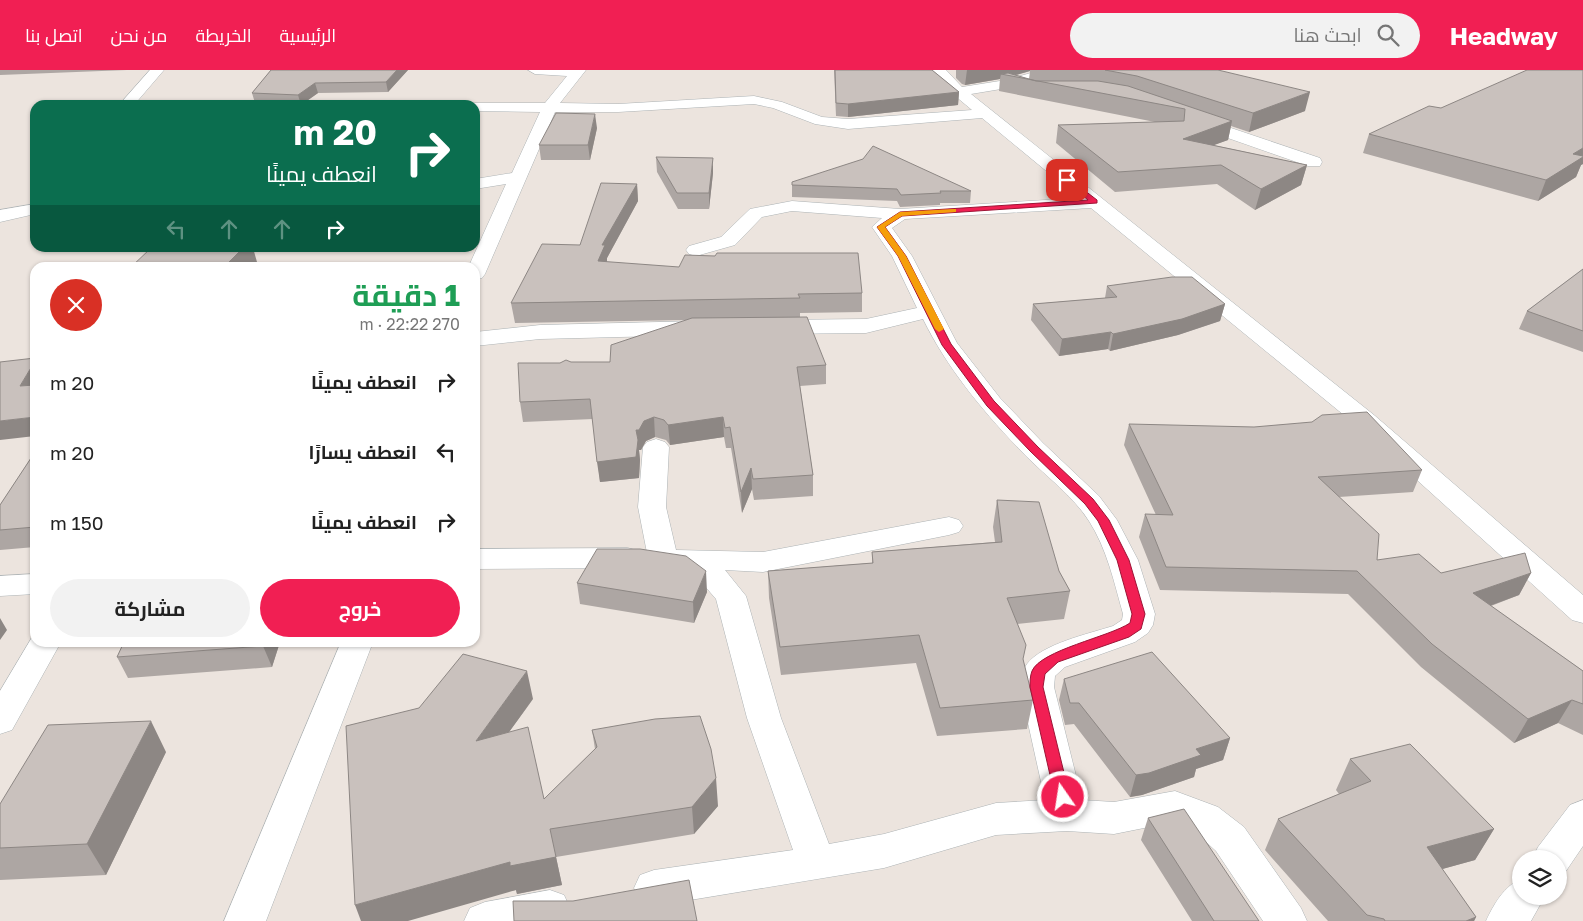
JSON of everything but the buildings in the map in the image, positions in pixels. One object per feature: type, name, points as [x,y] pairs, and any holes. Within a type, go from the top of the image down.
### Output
[{"type":"street","points":[[131,100],[158,70]]},
{"type":"street","points":[[534,70],[578,71]]},
{"type":"street","points":[[938,70],[959,92],[1365,420],[1583,612]]},
{"type":"street","points":[[959,92],[1007,84],[1056,70]]},
{"type":"street","points":[[480,263],[549,108],[578,71]]},
{"type":"street","points":[[750,84],[754,100]]},
{"type":"street","points":[[1007,84],[1034,92]]},
{"type":"street","points":[[1075,92],[1094,92],[1128,98],[1314,162]]},
{"type":"street","points":[[480,107],[682,106],[754,100],[776,105],[820,121],[848,124],[985,113]]},
{"type":"street","points":[[480,183],[518,177]]},
{"type":"street","points":[[696,250],[728,241],[756,213],[792,206],[900,214],[1095,202]]},
{"type":"street","points":[[0,216],[30,210]]},
{"type":"street","points":[[900,214],[880,227],[902,256],[947,345],[991,404],[1089,502],[1103,520],[1123,560],[1139,614],[1137,626],[1124,634],[1053,659],[1039,672],[1036,687],[1067,815]]},
{"type":"street","points":[[749,327],[866,326],[931,311]]},
{"type":"street","points":[[480,339],[540,332],[720,328]]},
{"type":"street","points":[[1336,423],[1365,420]]},
{"type":"street","points":[[656,447],[652,507],[663,558]]},
{"type":"street","points":[[480,559],[663,558],[763,562],[949,526]]},
{"type":"street","points":[[663,558],[688,562],[714,577],[731,596],[764,718],[817,863]]},
{"type":"street","points":[[0,586],[30,584]]},
{"type":"street","points":[[0,721],[42,647]]},
{"type":"street","points":[[245,921],[355,647]]},
{"type":"street","points":[[623,894],[884,851],[996,819],[1067,815],[1114,818],[1175,806],[1205,818],[1230,839],[1286,921]]},
{"type":"street","points":[[1558,850],[1583,816]]},
{"type":"street","points":[[485,921],[583,902]]},
{"type":"street","points":[[1507,921],[1519,905]]},
{"type":"slow traffic","points":[[939,329],[902,256],[880,227],[900,214],[953,211]]},
{"type":"route","points":[[1063,797],[1036,687],[1039,672],[1053,659],[1124,634],[1137,626],[1139,614],[1123,560],[1103,520],[1089,502],[991,404],[947,345],[902,256],[880,227],[900,214],[1095,202],[1067,180]]}]
